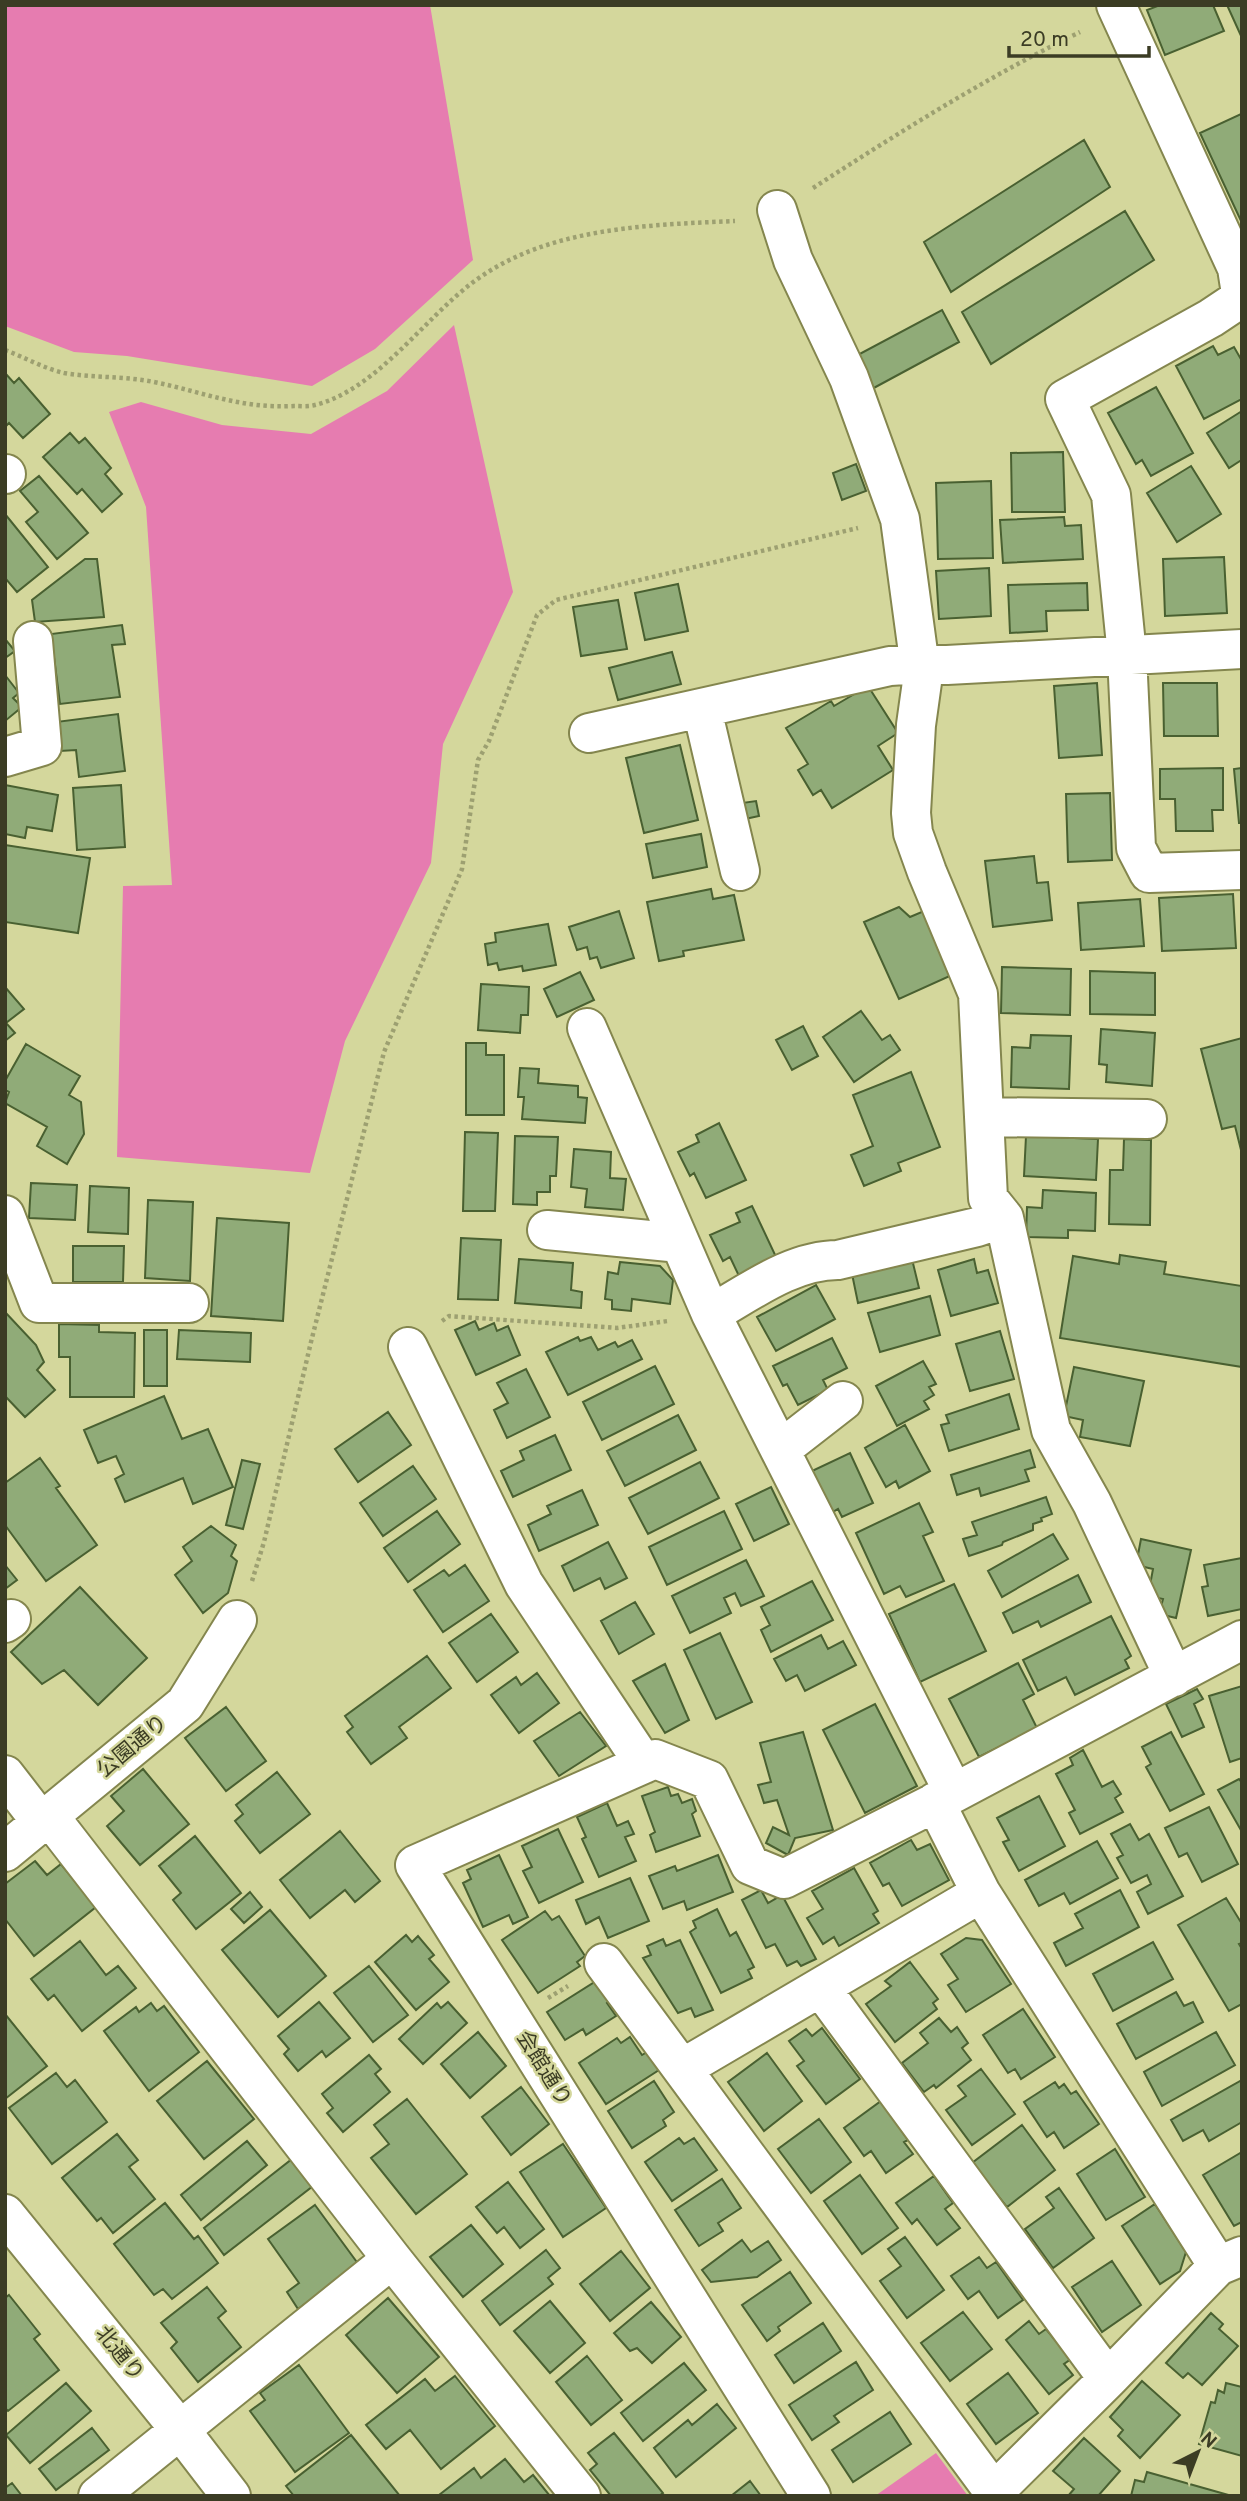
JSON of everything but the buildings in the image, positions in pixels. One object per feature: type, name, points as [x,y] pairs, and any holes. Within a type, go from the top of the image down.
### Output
[{"type":"street","points":[[1118,10],[1240,283],[1211,318],[1065,399],[1111,495],[1127,655],[1136,848],[1149,873],[1242,870]]},
{"type":"street","points":[[777,210],[793,260],[849,378],[900,519],[922,682],[916,725],[911,813],[913,833],[978,994],[988,1198],[1004,1218],[1051,1430],[1092,1503],[1174,1677]]},
{"type":"street","points":[[5,757],[42,746],[33,641]]},
{"type":"street","points":[[589,733],[890,666],[1242,649]]},
{"type":"street","points":[[702,709],[740,871]]},
{"type":"street","points":[[587,1028],[711,1314],[780,1450],[945,1797],[981,1893],[1230,2261],[994,2492],[604,1963]]},
{"type":"street","points":[[986,1117],[1147,1119]]},
{"type":"street","points":[[5,1215],[39,1303],[189,1303]]},
{"type":"street","points":[[711,1314],[793,1268],[821,1259],[838,1259],[977,1227],[1004,1218]]},
{"type":"street","points":[[547,1230],[680,1243]]},
{"type":"street","points":[[408,1347],[524,1584],[649,1762],[709,1780],[750,1865],[783,1879],[1242,1640]]},
{"type":"street","points":[[780,1450],[843,1401]]},
{"type":"street","name":"公園通り","points":[[5,1852],[185,1704],[237,1620]]},
{"type":"street","name":"会館通り","points":[[649,1762],[415,1865],[811,2496]]},
{"type":"street","points":[[5,1776],[46,1820],[581,2496]]},
{"type":"street","points":[[682,2068],[981,1893]]},
{"type":"street","points":[[821,1989],[1108,2379]]},
{"type":"street","name":"北通り","points":[[5,2214],[231,2496]]},
{"type":"street","points":[[98,2496],[392,2259]]},
{"type":"path","points":[[5,350],[61,372],[152,382],[236,403],[281,407],[314,405],[347,391],[393,358],[474,282],[526,251],[642,225],[751,220],[777,210],[942,107],[1031,55],[1118,10]]},
{"type":"path","points":[[237,1620],[264,1542],[384,1052],[462,869],[478,760],[489,741],[537,615],[556,600],[900,519]]},
{"type":"path","points":[[449,1315],[617,1328],[711,1314]]},
{"type":"path","points":[[513,2021],[604,1963]]},
{"type":"shaded area","points":[[5,5],[430,5],[473,260],[375,349],[312,386],[127,356],[74,352],[5,326]]},
{"type":"shaded area","points":[[454,325],[513,592],[443,744],[431,863],[345,1041],[310,1173],[117,1157],[123,886],[172,885],[146,507],[109,412],[141,402],[222,425],[311,434],[387,391]]},
{"type":"shaded area","points":[[936,2453],[968,2496],[875,2496]]}]
